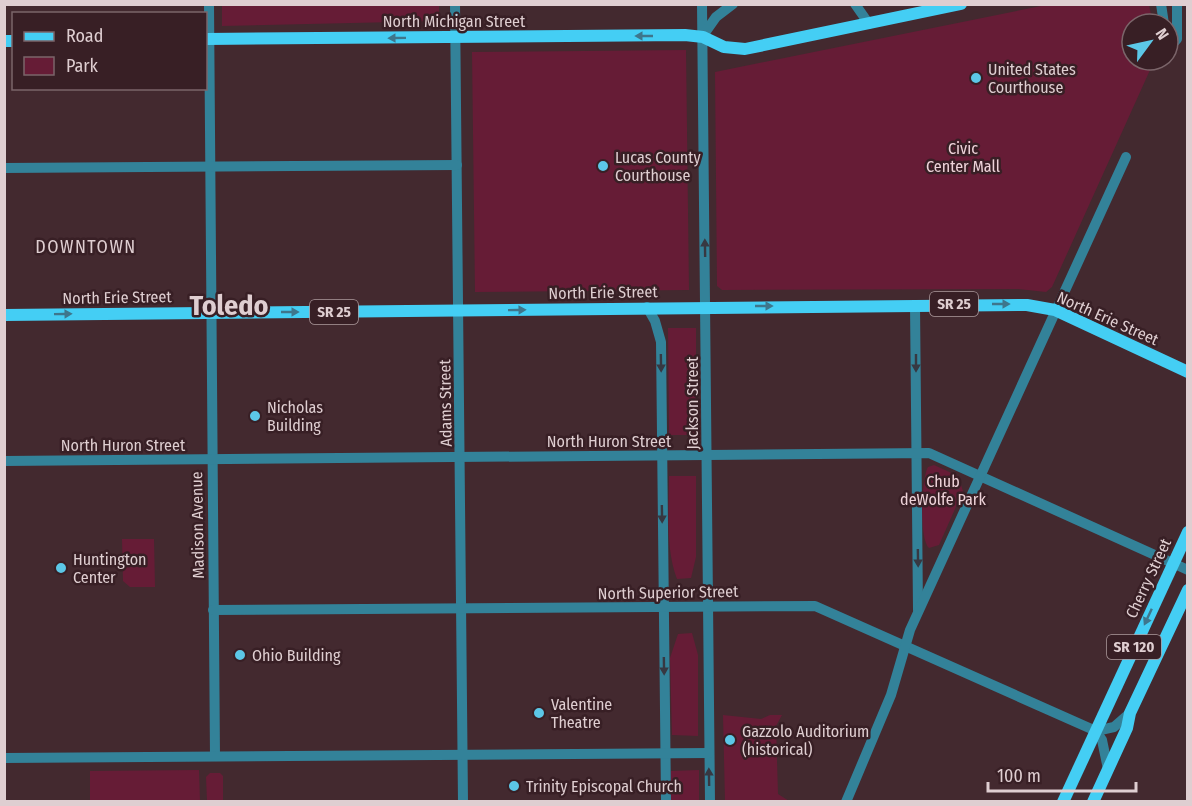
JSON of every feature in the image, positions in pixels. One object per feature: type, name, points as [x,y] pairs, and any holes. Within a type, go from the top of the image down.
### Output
[{"type":"main road","points":[[703,37],[724,47],[745,49],[961,4]]},
{"type":"main road","name":"North Michigan Street","points":[[207,39],[703,37]]},
{"type":"main road","name":"North Erie Street","points":[[4,315],[459,311],[706,306],[1027,305],[1055,310],[1188,372]]},
{"type":"main road","name":"Cherry Street","points":[[1064,801],[1188,532]]},
{"type":"main road","name":"SR 120","points":[[1093,801],[1130,713],[1188,590]]},
{"type":"main road","points":[[1054,801],[1074,776]]},
{"type":"street","name":"Madison Avenue","points":[[208,4],[215,756]]},
{"type":"street","name":"Adams Street","points":[[455,4],[463,801]]},
{"type":"street","name":"Jackson Street","points":[[702,4],[710,801]]},
{"type":"street","points":[[703,37],[709,24],[733,4]]},
{"type":"street","points":[[855,4],[869,24]]},
{"type":"street","points":[[846,801],[891,695],[905,644],[918,613],[1126,157]]},
{"type":"street","points":[[4,168],[457,165]]},
{"type":"street","points":[[915,305],[918,613]]},
{"type":"street","name":"Jackson Street","points":[[647,308],[655,321],[661,342],[666,801]]},
{"type":"street","name":"North Huron Street","points":[[4,461],[707,456],[916,452],[934,454],[1188,570]]},
{"type":"street","name":"North Superior Street","points":[[213,610],[815,606],[905,644],[1095,731]]},
{"type":"street","points":[[1108,769],[1102,740],[1095,731],[1114,727],[1130,713]]},
{"type":"street","points":[[4,758],[709,753]]},
{"type":"green space","name":"Civic Center Mall","points":[[1051,4],[1149,5],[1150,12],[1120,12],[1120,72],[1149,72],[1052,287],[1046,292],[1018,289],[722,290],[717,286],[715,72]]},
{"type":"green space","points":[[222,5],[439,5],[439,21],[222,26]]},
{"type":"green space","points":[[686,50],[689,290],[475,292],[472,52]]},
{"type":"green space","points":[[668,328],[696,328],[696,435],[669,435]]},
{"type":"green space","name":"Chub deWolfe Park","points":[[934,465],[958,476],[963,491],[939,545],[929,548],[922,522],[923,496],[928,467]]},
{"type":"green space","points":[[669,476],[696,476],[696,557],[691,578],[677,579],[673,567],[668,528]]},
{"type":"green space","points":[[122,539],[154,539],[155,587],[130,587],[123,581]]},
{"type":"green space","points":[[692,633],[698,655],[698,736],[672,735],[670,658],[678,634]]},
{"type":"green space","points":[[723,715],[761,719],[770,715],[782,715],[776,726],[778,794],[789,801],[725,801]]},
{"type":"green space","points":[[199,770],[200,801],[90,801],[90,771]]},
{"type":"green space","points":[[699,770],[699,801],[671,801],[671,771]]},
{"type":"green space","points":[[210,773],[220,773],[223,776],[223,801],[207,801],[206,777]]},
{"type":"place","name":"United States Courthouse","points":[[976,78]]},
{"type":"place","name":"Lucas County Courthouse","points":[[603,166]]},
{"type":"place","name":"Nicholas Building","points":[[255,416]]},
{"type":"place","name":"Huntington Center","points":[[61,568]]},
{"type":"place","name":"Ohio Building","points":[[240,655]]},
{"type":"place","name":"Valentine Theatre","points":[[539,713]]},
{"type":"place","name":"Gazzolo Auditorium (historical)","points":[[730,740]]},
{"type":"place","name":"Trinity Episcopal Church","points":[[514,786]]},
{"type":"district","name":"DOWNTOWN","points":[[86,247]]},
{"type":"district","name":"Toledo","points":[[229,305]]}]
